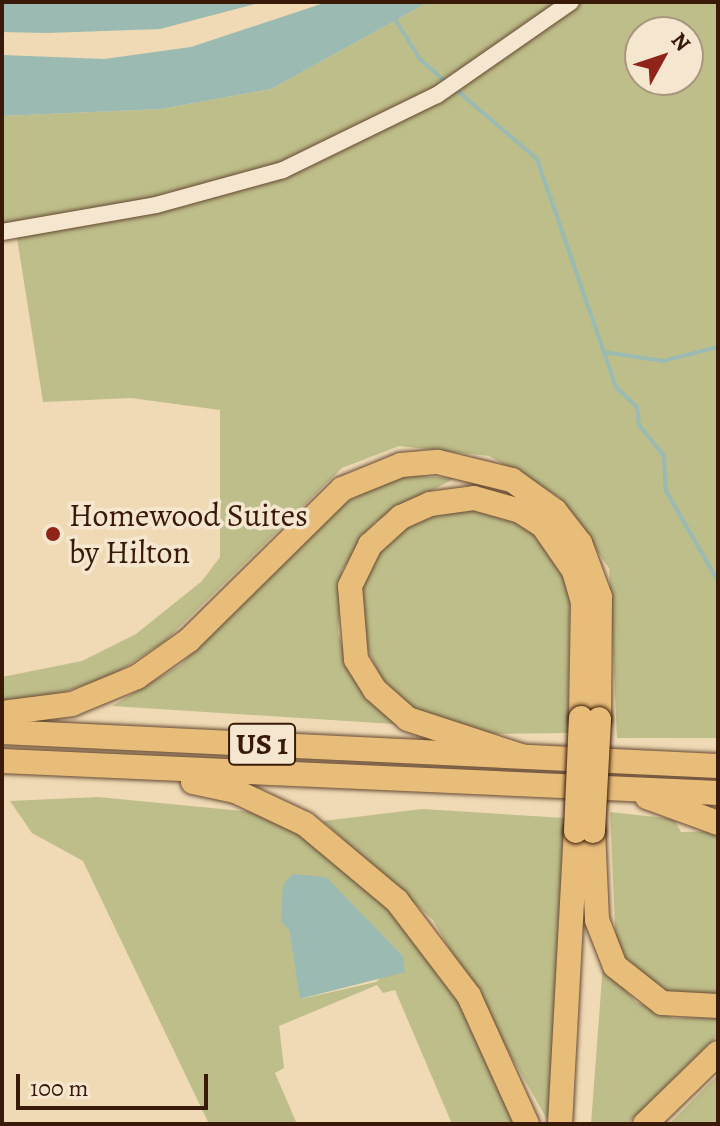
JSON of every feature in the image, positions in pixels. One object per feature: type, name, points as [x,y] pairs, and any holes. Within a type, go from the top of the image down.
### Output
[{"type":"highway","points":[[2,713],[72,704],[137,677],[189,640],[342,489],[401,465],[438,462],[512,480],[555,511],[580,543],[600,597],[560,1124]]},
{"type":"highway","points":[[521,756],[408,719],[375,690],[356,659],[350,586],[370,545],[401,517],[474,498],[520,511],[560,546],[583,603],[590,719]]},
{"type":"highway","name":"US 1","points":[[2,732],[718,766]]},
{"type":"highway","name":"US 1","points":[[2,761],[718,793]]},
{"type":"highway","points":[[141,768],[267,805],[366,871],[469,996],[527,1124]]},
{"type":"highway","points":[[626,789],[718,823]]},
{"type":"highway","points":[[584,831],[591,859],[600,935],[625,978],[662,1003],[718,1006]]},
{"type":"highway","points":[[575,1124],[591,859]]},
{"type":"highway","points":[[645,1124],[718,1053]]},
{"type":"street","points":[[2,232],[243,183],[437,95],[571,2]]},
{"type":"green space","points":[[429,2],[718,2],[718,738],[617,738],[609,568],[559,497],[489,456],[399,446],[342,468],[165,641],[110,677],[51,696],[2,702],[2,677],[82,661],[136,634],[202,581],[220,557],[220,410],[131,398],[43,402],[17,238],[2,230],[2,116],[161,109],[271,89]]},
{"type":"green space","points":[[396,475],[455,478],[375,522],[342,570],[338,633],[355,681],[409,725],[112,706],[180,665],[343,504]]},
{"type":"green space","points":[[483,508],[532,530],[570,582],[568,733],[487,734],[421,715],[381,678],[351,613],[382,544],[424,513]]},
{"type":"green space","points":[[98,797],[253,812],[293,827],[392,911],[433,960],[482,1038],[518,1124],[452,1124],[395,990],[383,993],[377,985],[279,1026],[284,1068],[275,1073],[297,1124],[209,1124],[83,861],[32,833],[10,801]],"holes":[[[325,877],[403,956],[376,982],[301,999],[289,930]]]},
{"type":"green space","points":[[422,809],[565,818],[559,1069],[547,1119],[433,920],[323,821]]},
{"type":"green space","points":[[610,812],[674,819],[681,832],[718,831],[718,994],[669,996],[637,977],[616,947]]},
{"type":"green space","points":[[603,964],[636,1002],[673,1018],[718,1017],[718,1035],[627,1124],[591,1124]]},
{"type":"green space","points":[[718,1075],[718,1124],[669,1124]]},
{"type":"water","points":[[2,2],[263,2],[160,29],[47,33],[2,32]]},
{"type":"water","points":[[327,2],[429,2],[271,89],[161,109],[2,116],[2,55],[104,59],[191,47]]},
{"type":"water","points":[[293,874],[326,877],[403,956],[405,972],[300,999],[289,930],[281,921],[283,884]]},
{"type":"waterway","points":[[393,16],[420,59],[447,83]]},
{"type":"waterway","points":[[454,88],[537,159],[616,387],[637,407],[639,425],[664,456],[666,491],[718,581]]},
{"type":"waterway","points":[[604,352],[663,361],[718,347]]},
{"type":"place","name":"Homewood Suites by Hilton","points":[[53,534]]}]
